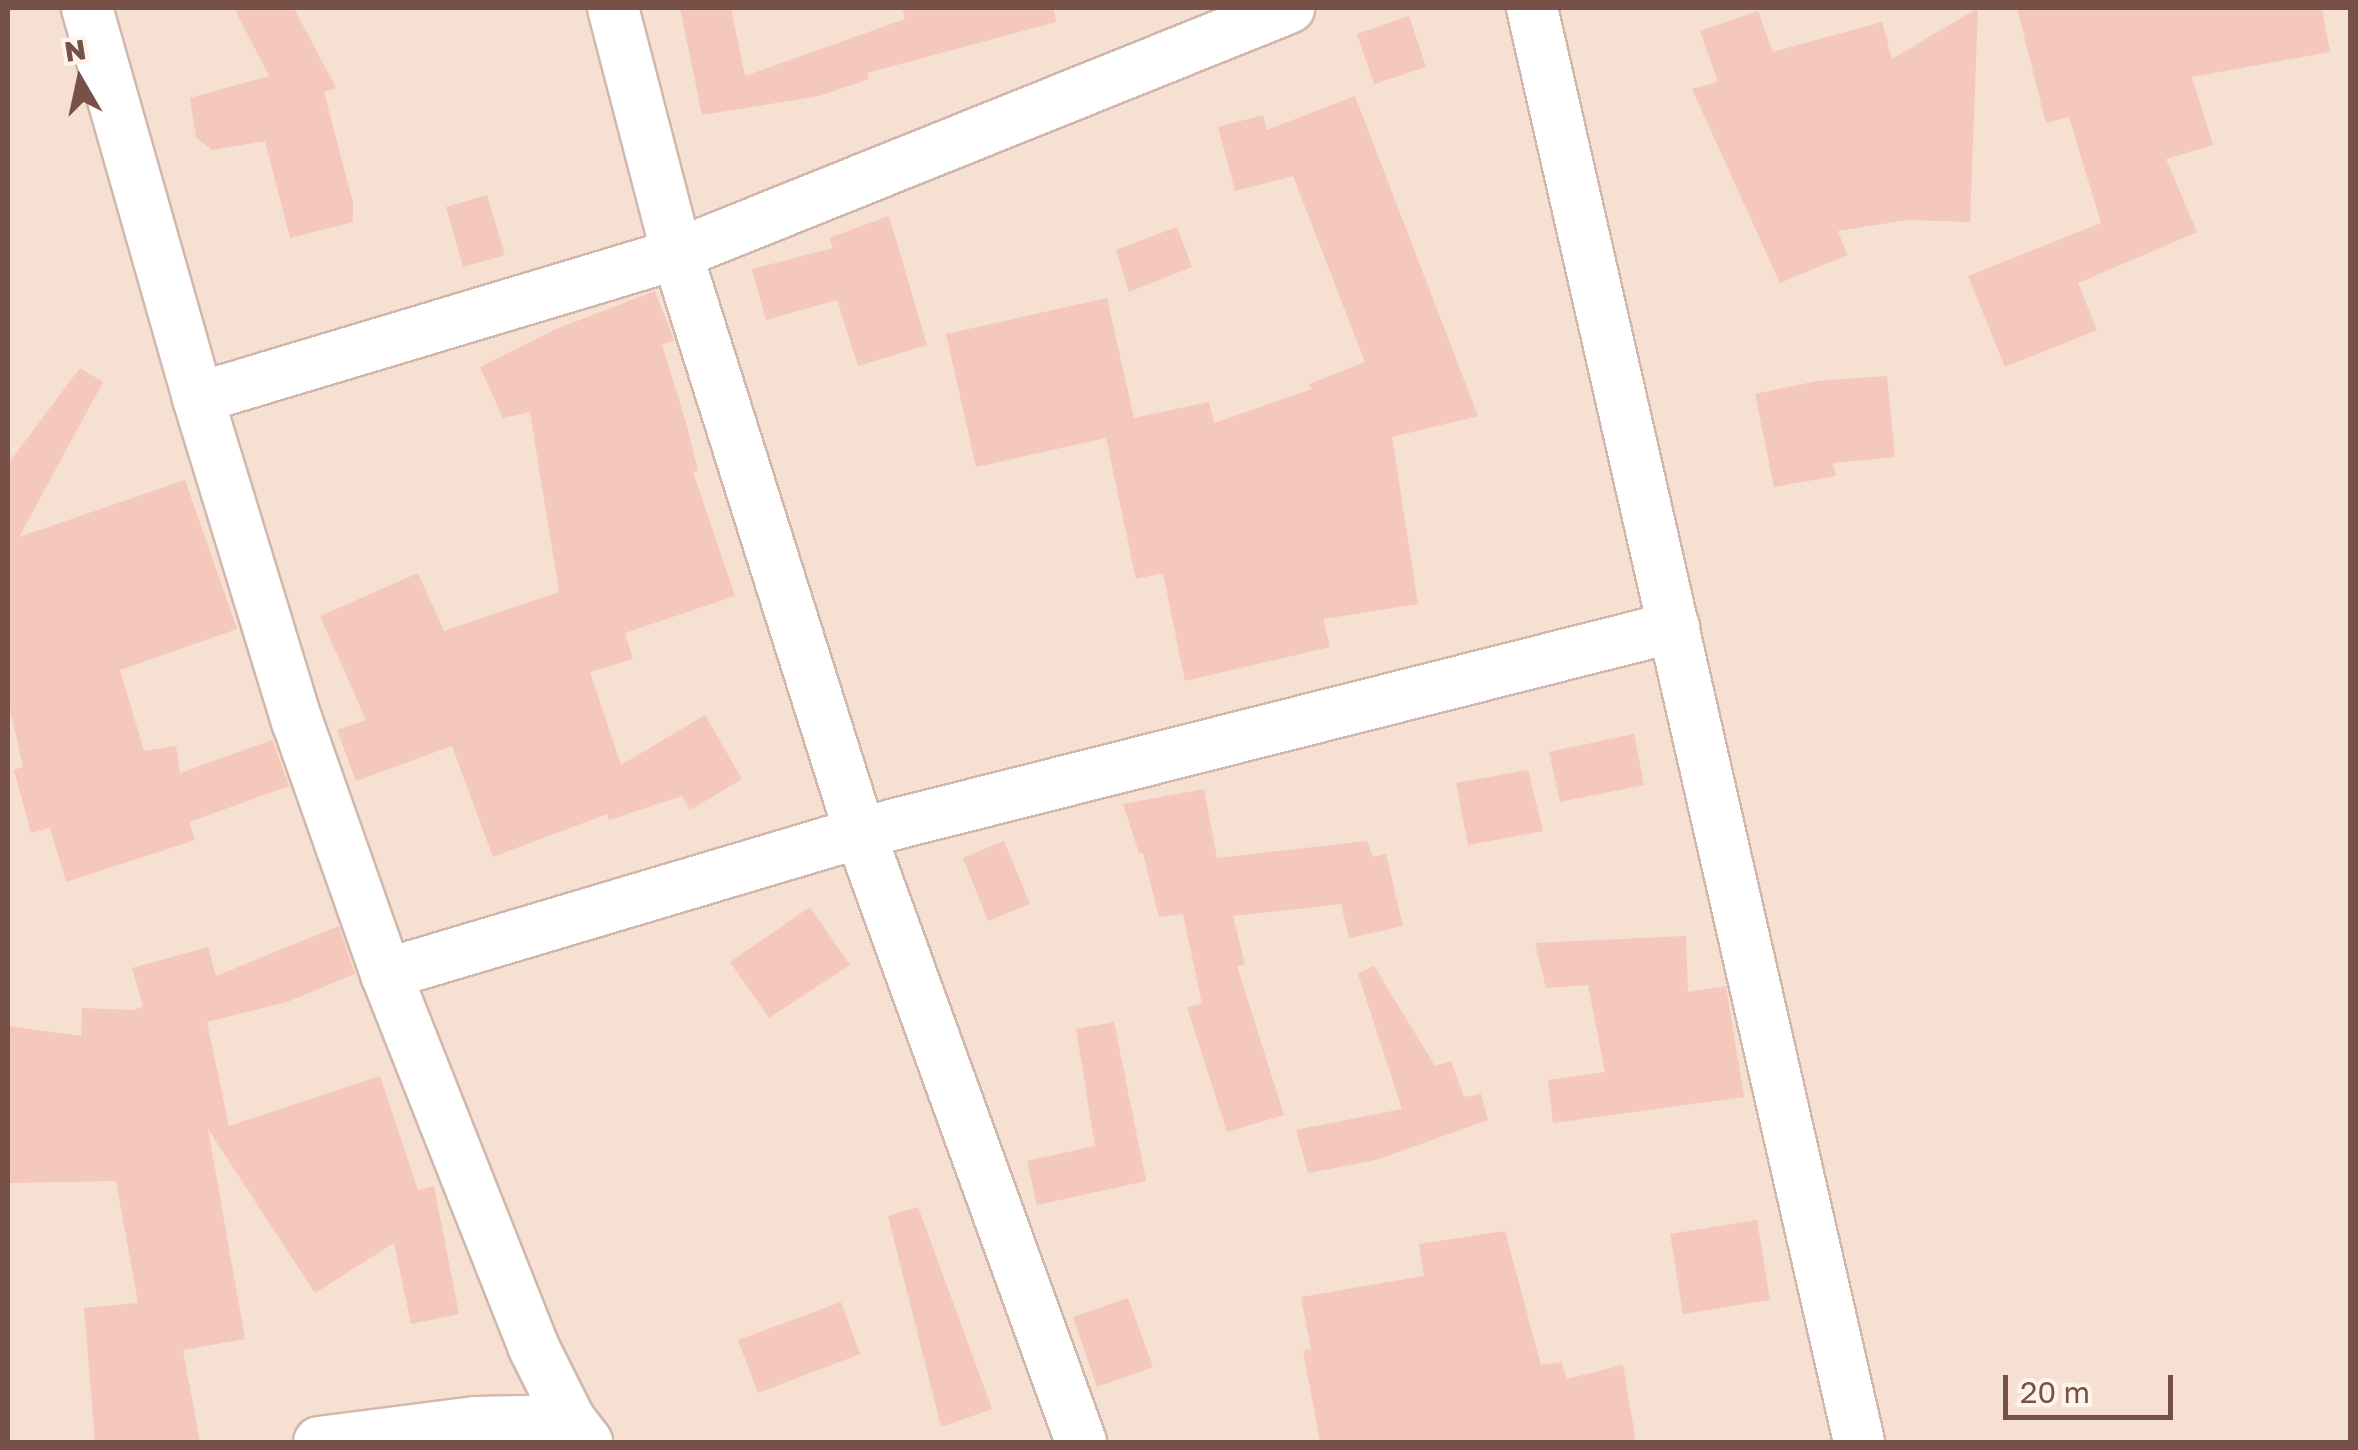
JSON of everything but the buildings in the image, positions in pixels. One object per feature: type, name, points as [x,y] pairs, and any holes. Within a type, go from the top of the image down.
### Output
[{"type":"street","points":[[87,8],[198,398],[297,721],[386,974],[533,1346],[579,1431]]},
{"type":"street","points":[[613,8],[677,254],[860,833],[1081,1442]]},
{"type":"street","points":[[198,398],[677,254],[1289,8]]},
{"type":"street","points":[[1532,8],[1859,1442]]},
{"type":"street","points":[[386,974],[860,833],[1674,628]]},
{"type":"street","points":[[319,1442],[475,1422],[579,1431]]},
{"type":"shaded area","points":[[8,8],[2350,8],[2350,1442],[8,1442]]}]
